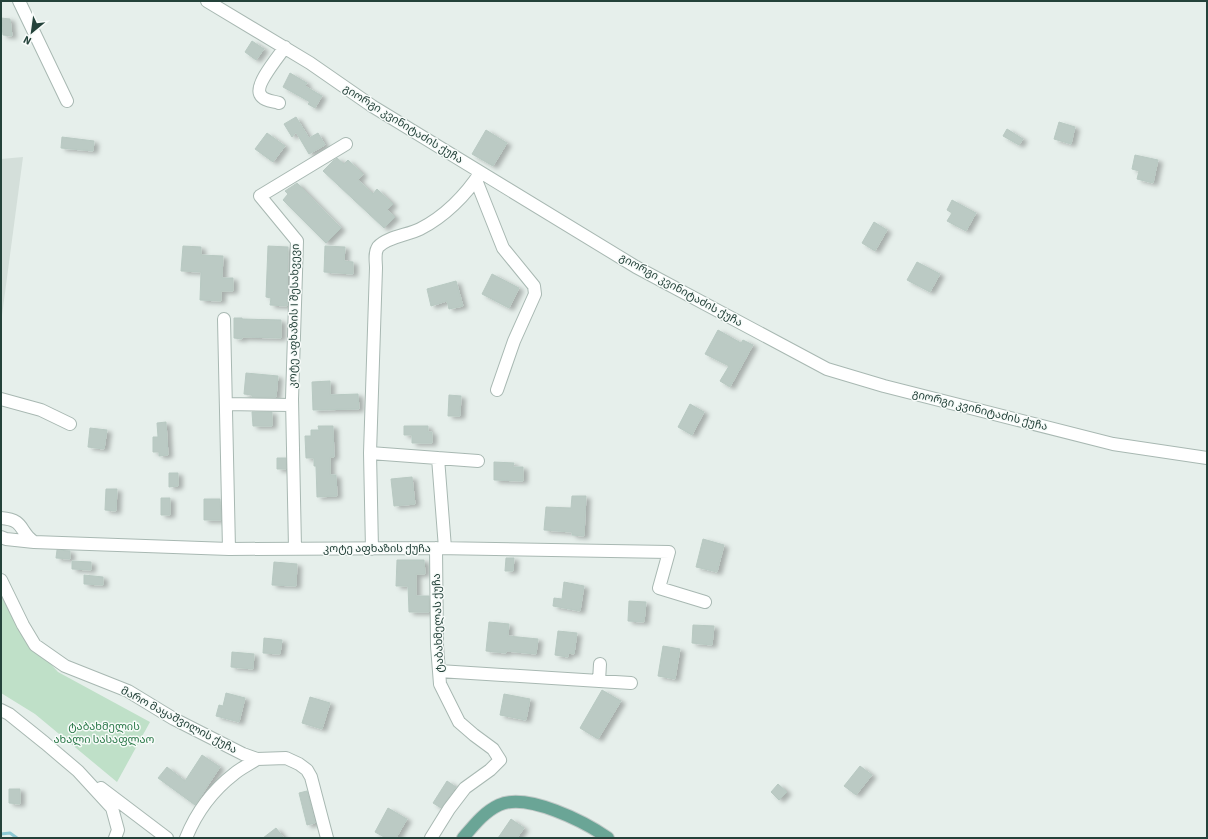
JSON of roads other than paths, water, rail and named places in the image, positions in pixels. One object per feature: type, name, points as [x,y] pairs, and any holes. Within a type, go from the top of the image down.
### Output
[{"type":"main road","points":[[463,838],[475,823],[486,813],[501,804],[516,802],[535,804],[566,815],[598,831],[608,838]]},
{"type":"street","points":[[19,1],[66,101]]},
{"type":"street","name":"გიორგი კვინიტაძის ქუჩა","points":[[207,1],[310,63],[478,177],[636,267],[827,368],[884,386],[1113,444],[1207,458]]},
{"type":"street","points":[[279,103],[266,99],[260,93],[259,88],[262,81],[285,47]]},
{"type":"street","name":"კოტე აფხაზის I შესახვევი","points":[[295,548],[292,405],[297,241],[260,196],[346,144]]},
{"type":"street","points":[[372,549],[370,453],[376,268],[375,254],[384,242],[420,229],[433,221],[452,206],[478,177],[503,248],[534,286],[535,294],[514,341],[497,390]]},
{"type":"street","points":[[224,319],[229,549]]},
{"type":"street","points":[[1,399],[41,410],[70,424]]},
{"type":"street","points":[[226,404],[292,405]]},
{"type":"street","points":[[370,453],[478,461]]},
{"type":"street","name":"ტაბახმელას ქუჩა","points":[[431,838],[448,809],[465,788],[490,770],[500,760],[493,748],[474,735],[459,722],[440,684],[437,646],[440,548],[438,458]]},
{"type":"street","points":[[1,518],[16,521],[34,542]]},
{"type":"street","name":"კოტე აფხაზის ქუჩა","points":[[1,537],[6,539],[34,542],[229,549],[440,548],[669,552],[660,588],[705,602]]},
{"type":"street","name":"მარო მაყაშვილის ქუჩა","points":[[1,580],[23,625],[35,645],[65,666],[128,691],[181,723],[243,754],[257,759],[286,758],[300,764],[307,770],[311,777],[327,838]]},
{"type":"street","points":[[599,681],[600,664]]},
{"type":"street","points":[[439,671],[631,683]]},
{"type":"street","points":[[1,710],[9,714],[78,771],[167,838]]},
{"type":"street","points":[[186,838],[192,824],[213,793],[234,774],[257,759]]},
{"type":"street","points":[[78,771],[112,808],[118,830],[115,838]]},
{"type":"waterway","points":[[1,834],[10,833],[17,838]]},
{"type":"park label","name":"ტაბახმელის ახალი სასაფლაო","points":[[104,732]]}]
